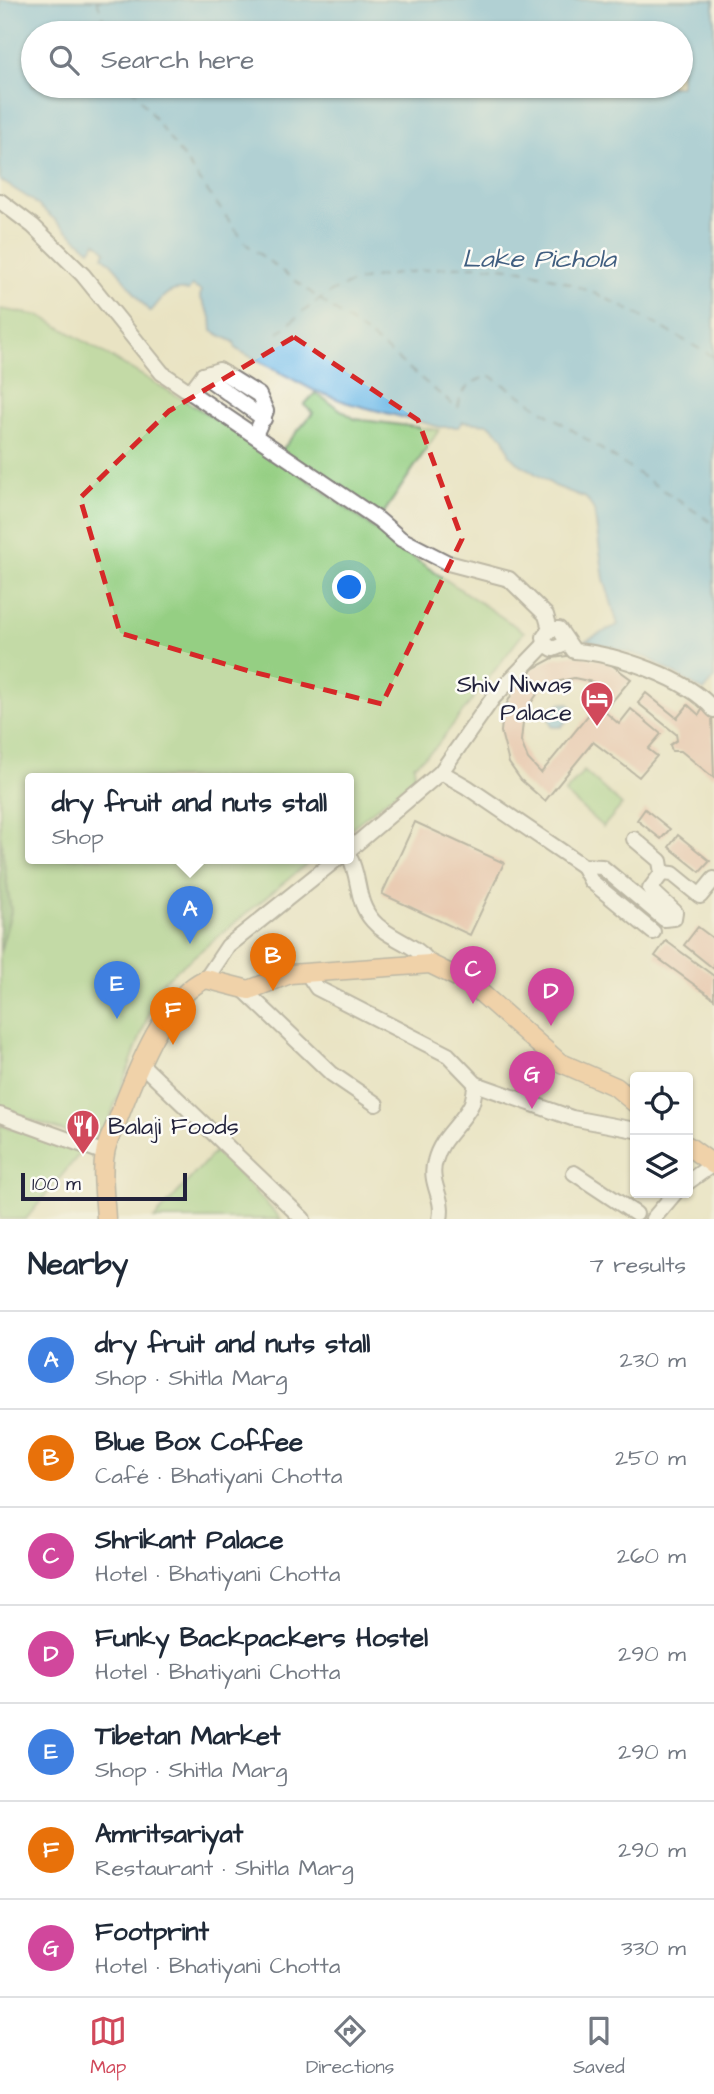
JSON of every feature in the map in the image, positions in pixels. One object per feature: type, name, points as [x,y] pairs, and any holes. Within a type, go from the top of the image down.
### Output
[{"type":"main road","points":[[106,1219],[104,1153],[141,1064],[177,1003],[206,979],[244,990],[261,987],[282,976],[430,964],[471,984],[559,1062],[616,1087],[630,1099]]},
{"type":"main road","points":[[693,1151],[713,1164]]},
{"type":"street","points":[[0,201],[33,226],[83,275],[157,368],[420,550],[448,563],[509,579],[546,615],[551,629]]},
{"type":"street","points":[[191,391],[203,375],[219,370],[259,395],[266,404],[264,419],[255,435]]},
{"type":"street","points":[[354,846],[441,772],[493,698],[545,643],[545,633],[551,629],[561,630],[574,651]]},
{"type":"street","points":[[545,643],[557,649],[565,639]]},
{"type":"street","points":[[526,662],[549,654],[595,652],[709,695],[714,709]]},
{"type":"street","points":[[441,772],[583,866],[591,881],[653,932]]},
{"type":"street","points":[[583,866],[602,867],[660,916],[674,918],[674,908],[650,889],[662,873],[660,861],[634,839]]},
{"type":"street","points":[[206,979],[228,946],[330,864]]},
{"type":"street","points":[[353,864],[358,873],[359,901],[374,923],[430,964]]},
{"type":"street","points":[[662,873],[673,874],[700,896],[714,879]]},
{"type":"street","points":[[307,973],[317,988],[448,1055],[476,1084],[572,1118],[630,1129]]},
{"type":"street","points":[[244,990],[332,1074],[376,1104]]},
{"type":"street","points":[[141,1064],[303,1219]]},
{"type":"street","points":[[440,1219],[442,1201],[431,1178],[435,1161],[443,1138],[471,1105],[476,1084]]},
{"type":"street","points":[[0,1115],[104,1153]]},
{"type":"street","points":[[693,1178],[713,1164]]},
{"type":"street","points":[[574,1173],[636,1217]]},
{"type":"street","points":[[653,1219],[671,1198]]},
{"type":"highlighted area","points":[[294,337],[418,420],[462,539],[382,704],[249,671],[120,633],[80,498],[169,411]]},
{"type":"green space","points":[[0,309],[41,316],[211,416],[307,479],[421,563],[524,632],[435,748],[414,765],[415,777],[354,826],[354,773],[25,773],[25,864],[307,864],[160,984],[100,1144],[0,1109],[0,952],[11,912],[0,834]]},
{"type":"green space","points":[[315,393],[355,419],[439,430],[379,520],[280,452],[313,413],[304,405]]},
{"type":"green space","points":[[584,771],[622,805],[603,827],[565,793]]},
{"type":"green space","points":[[0,834],[11,912],[0,952]]},
{"type":"green space","points":[[0,1125],[82,1151],[26,1219],[0,1219]]},
{"type":"green space","points":[[216,1150],[281,1219],[154,1219]]},
{"type":"water","name":"Lake Pichola","points":[[0,0],[714,0],[714,679],[704,691],[648,658],[586,640],[618,625],[604,579],[594,510],[586,498],[555,486],[517,462],[510,455],[504,438],[489,424],[463,422],[458,427],[440,427],[348,403],[313,390],[236,349],[234,342],[212,331],[211,317],[200,297],[201,291],[192,286],[188,291],[174,290],[169,293],[150,312],[103,256],[106,251],[96,242],[90,250],[32,200],[0,180]]},
{"type":"water","points":[[568,703],[572,708],[572,715],[561,727],[552,727],[548,716],[559,704]]},
{"type":"building","name":"Shiv Niwas Palace","points":[[574,655],[606,661],[631,679],[604,711],[619,724],[631,709],[661,734],[648,749],[657,756],[639,777],[593,742],[545,801],[521,780],[509,763],[501,732],[503,711],[518,682],[534,668],[553,658]],"holes":[[[574,678],[593,682],[608,691],[541,773],[528,759],[521,741],[524,713],[540,690],[556,682]]]},
{"type":"building","points":[[646,693],[677,718],[688,705],[699,715],[703,708],[712,715],[714,778],[681,751],[672,751],[670,745],[677,740],[676,734],[638,703]]},
{"type":"building","points":[[645,809],[670,829],[661,839],[637,820]]},
{"type":"building","points":[[415,822],[504,863],[470,935],[382,894]]},
{"type":"building","points":[[678,835],[710,861],[700,872],[669,847]]},
{"type":"building","points":[[698,927],[714,939],[714,969],[684,945]]},
{"type":"building","points":[[666,941],[714,976],[714,999],[655,956]]},
{"type":"ferry route","points":[[97,0],[104,21]]},
{"type":"ferry route","points":[[140,98],[246,244],[377,342],[458,409]]},
{"type":"ferry route","points":[[278,333],[321,298],[355,282],[431,269],[488,266],[542,275],[593,293],[643,317],[714,357]]},
{"type":"ferry route","points":[[458,408],[468,386],[491,376],[714,524]]},
{"type":"place","name":"Shiv Niwas Palace","points":[[597,728]]},
{"type":"place","name":"dry fruit and nuts stall","points":[[190,944]]},
{"type":"place","name":"Blue Box Coffee","points":[[273,991]]},
{"type":"place","name":"Shrikant Palace","points":[[473,1004]]},
{"type":"place","name":"Tibetan Market","points":[[117,1019]]},
{"type":"place","name":"Funky Backpackers Hostel","points":[[551,1026]]},
{"type":"place","name":"Amritsariyat","points":[[173,1045]]},
{"type":"place","name":"Footprint","points":[[532,1109]]},
{"type":"place","name":"Balaji Foods","points":[[83,1156]]}]
